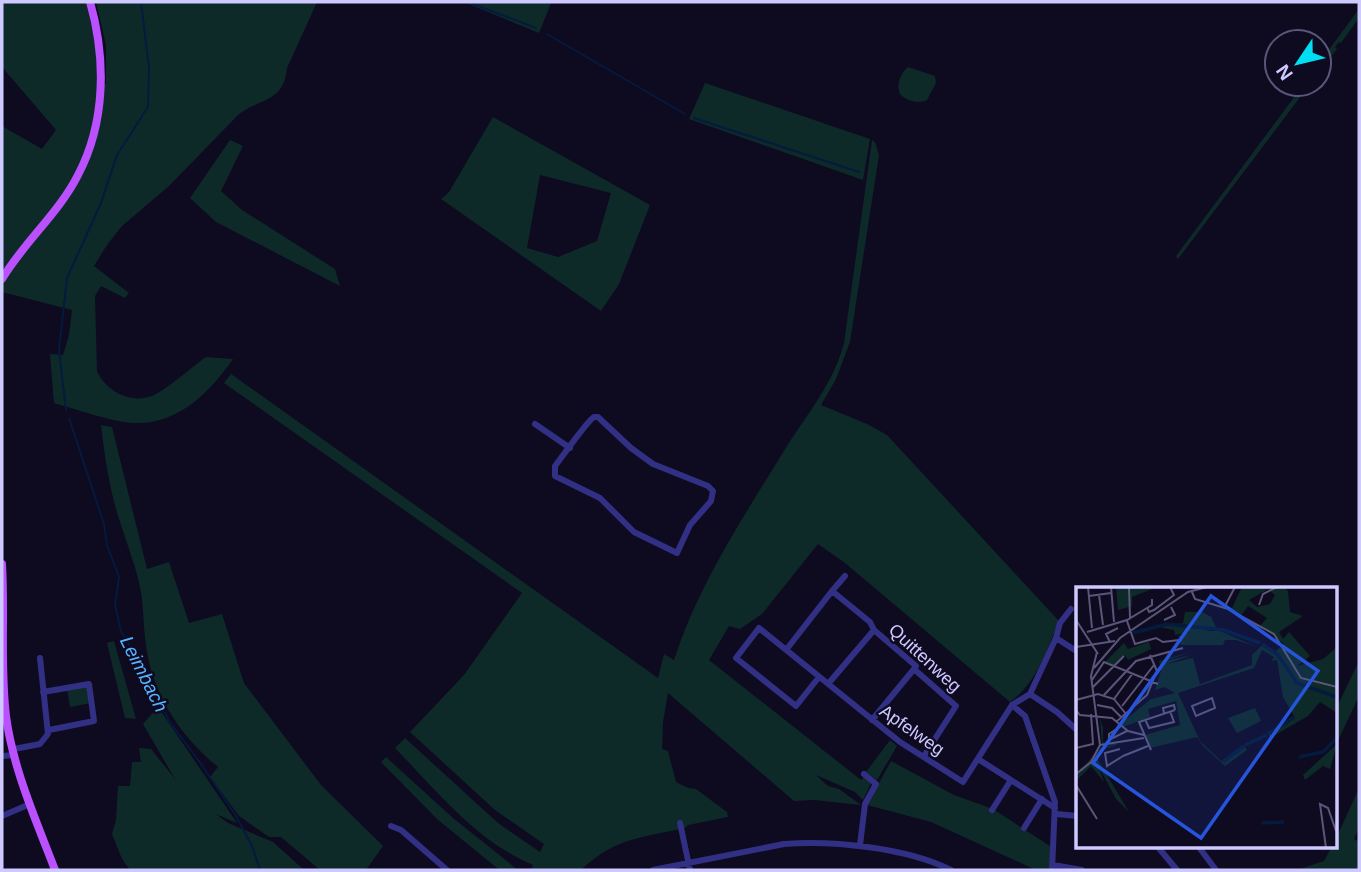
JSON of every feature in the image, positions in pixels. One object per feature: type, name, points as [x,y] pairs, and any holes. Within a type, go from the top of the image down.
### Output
[{"type":"main road","points":[[2,279],[78,175],[90,146],[99,114],[102,64],[97,27],[90,2]]},
{"type":"main road","points":[[2,564],[4,694],[14,752],[55,870]]},
{"type":"street","points":[[598,417],[631,448],[653,464],[708,486],[713,495],[690,525],[677,553],[634,532],[600,498],[555,476],[555,466],[570,448],[589,419],[598,417]]},
{"type":"street","points":[[535,424],[570,448]]},
{"type":"street","points":[[786,650],[845,576]]},
{"type":"street","name":"Quittenweg","points":[[832,591],[870,622],[874,629],[916,666],[914,669],[956,706],[925,756]]},
{"type":"street","points":[[1071,609],[1060,623],[1056,638],[1030,694],[1057,712],[1076,730]]},
{"type":"street","name":"Apfelweg","points":[[819,677],[796,706],[736,658],[759,628],[900,742],[963,782],[1012,705],[1030,694]]},
{"type":"street","points":[[828,684],[874,629]]},
{"type":"street","points":[[1056,638],[1076,651]]},
{"type":"street","points":[[2,756],[40,744],[47,738],[40,658]]},
{"type":"street","points":[[872,720],[914,669]]},
{"type":"street","points":[[43,692],[89,684],[94,721],[48,730]]},
{"type":"street","points":[[1012,705],[1024,716],[1055,811],[1053,867],[1082,870]]},
{"type":"street","points":[[978,759],[1042,799],[1055,811],[1076,816]]},
{"type":"street","points":[[860,845],[865,804],[876,783],[864,774]]},
{"type":"street","points":[[992,810],[1012,780]]},
{"type":"street","points":[[1024,828],[1042,799]]},
{"type":"street","points":[[2,816],[30,804]]},
{"type":"street","points":[[680,823],[690,866]]},
{"type":"street","points":[[391,826],[401,830],[447,870]]},
{"type":"street","points":[[653,870],[690,866],[802,842],[860,845],[937,863],[951,870]]},
{"type":"street","points":[[1159,848],[1177,870]]},
{"type":"street","points":[[1200,848],[1216,870]]},
{"type":"green space","points":[[2,2],[86,2],[96,45],[97,82],[106,84],[106,45],[96,2],[317,2],[287,68],[281,88],[276,94],[238,115],[169,186],[122,226],[94,266],[129,293],[125,298],[101,286],[95,296],[97,371],[113,390],[127,397],[152,396],[206,357],[233,359],[203,395],[178,413],[164,419],[125,422],[54,403],[50,354],[63,355],[72,310],[2,292],[2,126],[42,149],[56,130],[2,67]]},
{"type":"green space","points":[[464,2],[549,2],[551,3],[539,33]]},
{"type":"green space","points":[[1359,9],[1359,18],[1335,47],[1337,49],[1333,54],[1333,44]]},
{"type":"green space","points":[[908,67],[935,76],[936,83],[927,100],[913,101],[900,94],[900,79]]},
{"type":"green space","points":[[705,83],[870,139],[863,180],[689,119]]},
{"type":"green space","points":[[1294,98],[1299,98],[1178,259],[1176,256]]},
{"type":"green space","points":[[493,117],[650,205],[619,284],[601,311],[441,199],[449,192]],"holes":[[[540,175],[611,193],[597,241],[558,257],[527,248]]]},
{"type":"green space","points":[[230,140],[243,146],[221,191],[242,210],[335,269],[340,286],[216,222],[190,198]]},
{"type":"green space","points":[[872,140],[879,155],[850,342],[836,379],[821,405],[887,435],[1059,621],[1045,655],[1027,686],[1010,702],[845,563],[818,544],[762,614],[740,629],[729,626],[709,660],[861,780],[864,777],[871,783],[863,800],[855,792],[816,775],[828,786],[839,789],[861,805],[814,800],[794,801],[668,693],[662,749],[668,751],[676,782],[696,789],[727,812],[728,817],[617,845],[593,859],[581,870],[531,870],[533,865],[494,843],[458,814],[395,748],[405,738],[498,823],[540,852],[544,844],[495,810],[410,732],[464,675],[522,593],[224,383],[231,374],[658,678],[664,654],[674,660],[696,603],[724,550],[820,397],[840,357]]},
{"type":"green space","points":[[101,425],[112,427],[147,569],[169,562],[189,623],[222,614],[244,683],[321,785],[383,846],[366,870],[320,870],[281,837],[269,837],[239,816],[210,777],[218,767],[192,742],[170,713],[150,664],[141,590],[114,501]]},
{"type":"green space","points":[[114,641],[136,719],[125,718],[107,643]]},
{"type":"green space","points":[[1359,661],[1359,696],[1336,745],[1336,709]]},
{"type":"green space","points":[[87,686],[91,703],[70,707],[67,689]]},
{"type":"green space","points":[[158,707],[237,823],[216,814],[228,823],[273,842],[304,870],[130,870],[122,859],[112,834],[116,820],[118,786],[130,786],[132,762],[141,762],[139,748],[151,749],[175,779],[143,724]]},
{"type":"green space","points":[[890,740],[897,746],[877,780],[866,772]]},
{"type":"green space","points":[[386,757],[453,818],[518,870],[497,868],[437,819],[381,762]]},
{"type":"green space","points":[[891,761],[954,795],[993,809],[1053,848],[1051,870],[1036,870],[931,822],[867,805]]},
{"type":"green space","points":[[1359,788],[1359,828],[1354,839],[1359,842],[1359,870],[1297,870],[1324,861],[1331,848],[1336,848],[1336,839]]},
{"type":"waterway","name":"Leimbach","points":[[66,410],[59,350],[67,278],[101,203],[117,155],[148,107],[149,68],[141,2]]},
{"type":"waterway","points":[[468,2],[536,28]]},
{"type":"waterway","points":[[547,34],[685,114]]},
{"type":"waterway","points":[[694,118],[859,172]]},
{"type":"waterway","name":"Leimbach","points":[[69,418],[119,577],[115,605],[121,631],[134,653],[138,670],[151,684],[169,721],[236,816],[252,846],[260,870]]}]
